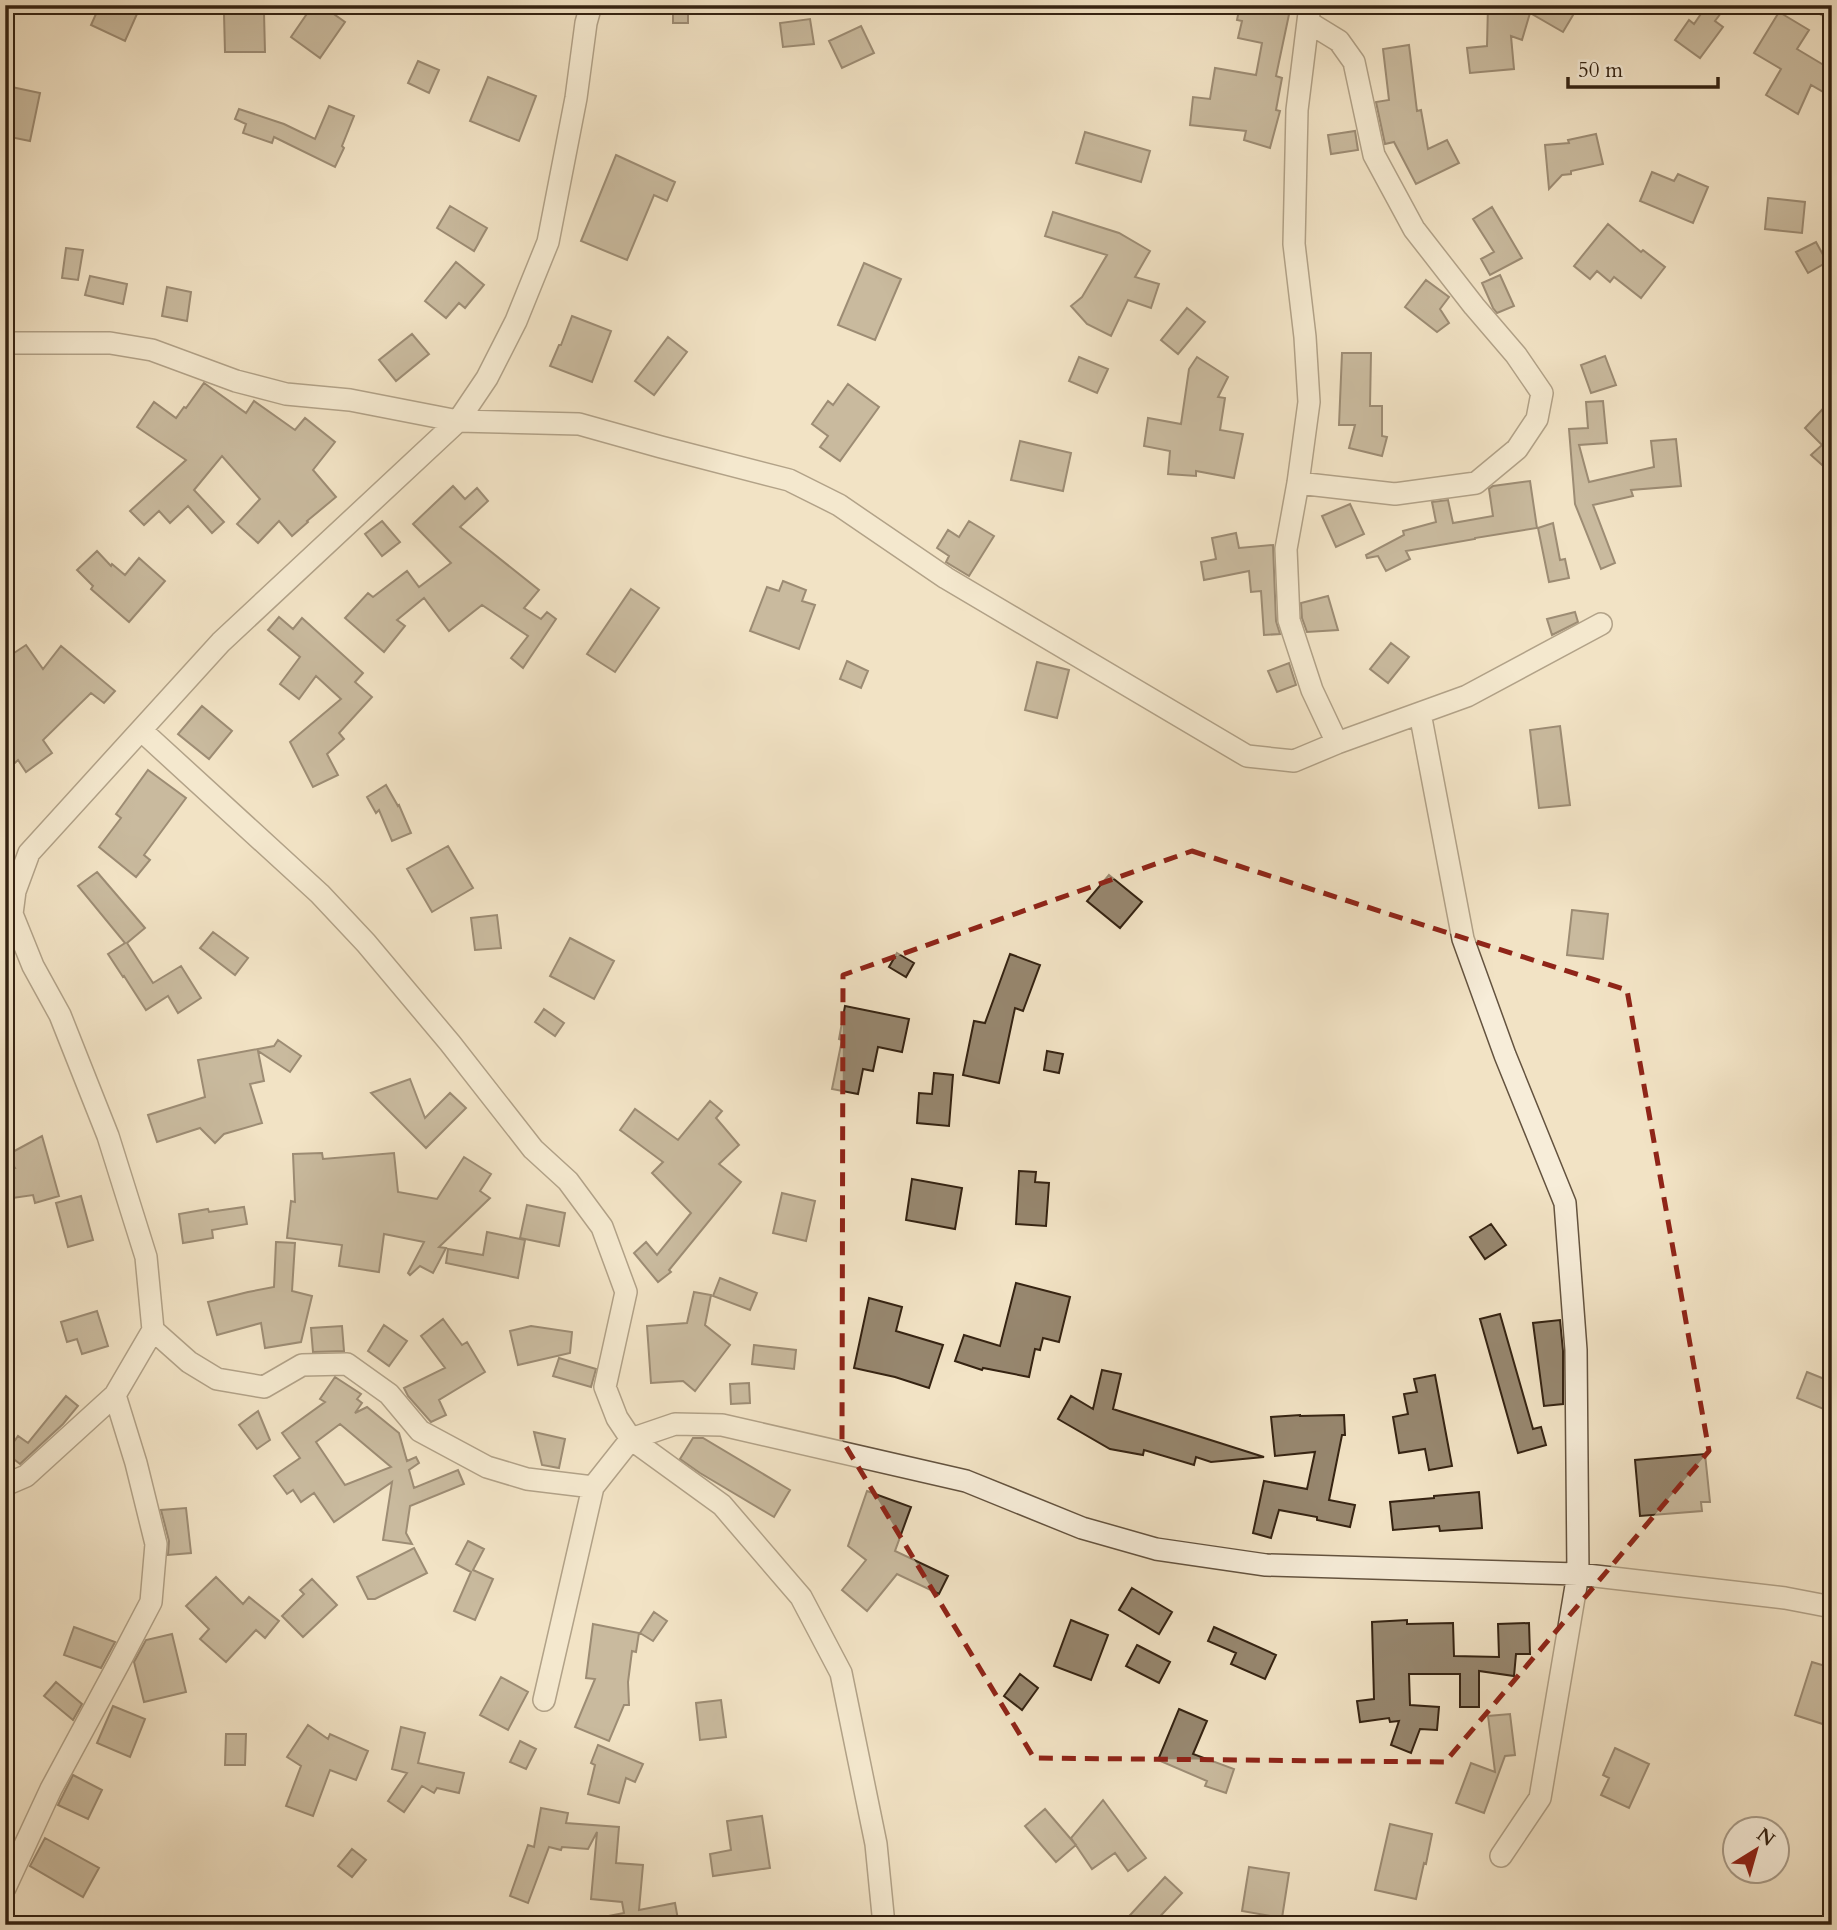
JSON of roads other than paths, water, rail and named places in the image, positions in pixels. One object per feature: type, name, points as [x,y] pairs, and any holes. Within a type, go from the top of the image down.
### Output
[{"type":"street","points":[[5,1485],[26,1476],[115,1395],[153,1330],[146,1257],[108,1136],[60,1015],[8,913],[29,853],[221,642],[458,421],[487,378],[516,321],[548,242],[591,5]]},
{"type":"street","points":[[1826,5],[1832,8]]},
{"type":"street","points":[[1308,14],[1297,110],[1294,244],[1305,337],[1309,402],[1286,549],[1289,620],[1312,690],[1337,743]]},
{"type":"street","points":[[1298,483],[1395,494],[1476,483],[1517,449],[1537,419],[1542,393],[1516,355],[1414,229],[1374,155],[1354,62],[1339,41],[1308,14]]},
{"type":"street","points":[[5,343],[110,343],[152,350],[236,382],[286,394],[351,400],[458,421],[579,424],[789,480],[839,505],[946,578],[1247,756],[1294,761],[1467,696],[1601,624]]},
{"type":"street","points":[[1420,713],[1463,939],[1505,1055],[1565,1203],[1576,1350],[1578,1574],[1540,1798],[1501,1856]]},
{"type":"street","points":[[142,731],[339,913],[450,1043],[533,1149],[568,1181],[602,1227],[626,1292],[605,1387],[617,1418],[631,1439],[722,1505],[802,1597],[841,1673],[876,1844],[881,1924]]},
{"type":"street","points":[[153,1330],[190,1362],[217,1379],[264,1387],[302,1364],[347,1364],[389,1394],[420,1431],[487,1467],[527,1479],[593,1487]]},
{"type":"street","points":[[5,1888],[51,1788],[151,1602],[156,1544],[115,1395]]},
{"type":"street","points":[[544,1700],[593,1487],[631,1439],[675,1423],[722,1425],[967,1480],[1082,1528],[1156,1549],[1252,1563],[1383,1570],[1578,1574],[1785,1598],[1832,1607]]}]
